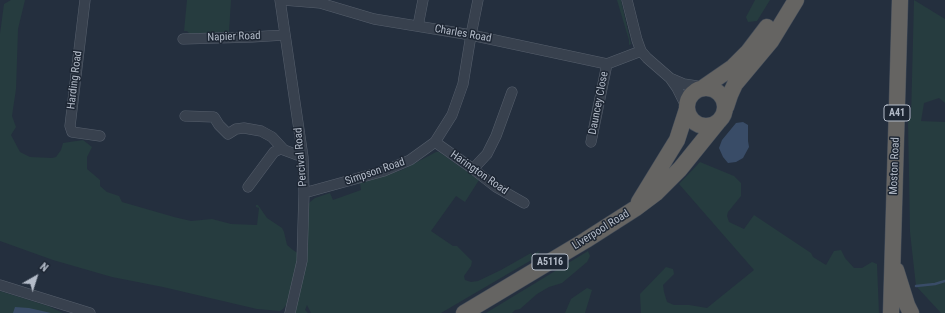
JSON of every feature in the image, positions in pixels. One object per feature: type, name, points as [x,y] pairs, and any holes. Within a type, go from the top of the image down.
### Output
[{"type":"highway","name":"A5116","points":[[687,108],[687,102],[693,92],[724,74],[748,52],[764,32],[784,0]]},
{"type":"highway","name":"A5116","points":[[718,122],[722,118],[735,84],[771,41],[796,0]]},
{"type":"highway","name":"Moston Road","points":[[891,313],[900,0]]},
{"type":"highway","points":[[703,87],[711,88],[722,95],[726,108]]},
{"type":"highway","points":[[687,108],[689,115],[698,125],[712,125],[718,122]]},
{"type":"highway","name":"Liverpool Road","points":[[636,208],[677,140],[687,108]]},
{"type":"highway","name":"Liverpool Road","points":[[464,313],[586,240],[636,208],[656,193],[680,170],[718,122]]},
{"type":"highway","name":"Moston Road","points":[[892,259],[911,313]]},
{"type":"street","name":"Harding Road","points":[[85,0],[70,126],[72,132],[100,136]]},
{"type":"street","name":"Percival Road","points":[[280,0],[303,157],[304,193],[302,261],[290,313]]},
{"type":"street","name":"Charles Road","points":[[283,0],[320,1],[374,19],[471,35],[607,64]]},
{"type":"street","points":[[418,26],[423,0]]},
{"type":"street","name":"Simpson Road","points":[[304,193],[384,171],[410,160],[435,142],[452,115],[463,84],[478,0]]},
{"type":"street","points":[[627,0],[635,34],[641,51],[655,67],[670,78],[684,84],[703,87]]},
{"type":"street","name":"Napier Road","points":[[184,39],[284,35]]},
{"type":"street","points":[[607,64],[641,51]]},
{"type":"street","name":"Dauncey Close","points":[[591,142],[607,64]]},
{"type":"street","points":[[670,78],[687,108]]},
{"type":"street","points":[[473,169],[487,154],[496,136],[512,92]]},
{"type":"street","points":[[185,116],[214,117],[219,125],[228,134],[236,129],[244,128],[261,132],[272,137],[284,150],[303,157]]},
{"type":"street","points":[[234,140],[236,129]]},
{"type":"street","name":"Harington Road","points":[[435,142],[496,187],[524,203]]},
{"type":"street","points":[[248,187],[274,152],[282,148]]},
{"type":"street","points":[[0,285],[90,313]]},
{"type":"green space","points":[[11,0],[25,0],[18,29],[16,89],[12,116],[16,127],[11,135],[20,152],[30,157],[52,158],[56,157],[61,150],[63,143],[83,140],[92,147],[87,157],[87,169],[100,180],[100,186],[107,192],[119,196],[122,202],[191,221],[212,219],[231,224],[257,225],[259,208],[256,207],[256,205],[258,205],[267,218],[282,228],[287,245],[299,254],[287,304],[283,309],[280,311],[257,309],[163,287],[112,277],[53,260],[0,241],[0,34],[4,4]]},
{"type":"green space","points":[[187,0],[231,0],[229,32],[190,34],[187,31],[184,31]]},
{"type":"green space","points":[[617,0],[621,0],[631,44],[629,45],[629,40]]},
{"type":"green space","points":[[755,0],[770,0],[757,21],[748,22],[746,17]]},
{"type":"green space","points":[[914,0],[945,19],[945,103],[939,98],[924,103],[921,121],[945,122],[945,313],[941,313],[916,286],[910,232],[908,119],[911,118]]},
{"type":"green space","points":[[436,152],[439,152],[479,180],[465,202],[456,196],[431,231],[453,246],[457,246],[472,261],[471,266],[464,276],[465,280],[471,282],[478,281],[531,253],[532,255],[540,250],[538,253],[540,255],[441,313],[311,313],[307,305],[305,310],[308,313],[294,313],[304,273],[308,241],[308,205],[310,202],[315,198],[330,193],[333,200],[361,190],[360,183],[402,170]]},
{"type":"green space","points":[[700,162],[734,176],[741,183],[741,196],[728,212],[727,216],[729,222],[744,229],[754,215],[811,253],[813,257],[826,265],[834,251],[841,250],[845,258],[854,268],[862,268],[872,262],[877,264],[879,313],[641,313],[640,294],[666,267],[673,269],[674,274],[663,285],[667,302],[674,305],[689,305],[707,308],[754,270],[679,184]]},
{"type":"green space","points":[[588,251],[590,256],[587,262],[562,283],[549,287],[537,294],[520,309],[515,310],[512,313],[486,313]]},
{"type":"green space","points":[[587,288],[592,290],[585,313],[565,313],[571,299]]},
{"type":"green space","points":[[0,291],[48,306],[63,313],[0,313]]},
{"type":"water","points":[[743,122],[748,125],[749,147],[743,158],[736,162],[728,163],[723,157],[719,148],[722,140],[736,123]]},
{"type":"water","points":[[15,307],[29,308],[51,313],[13,313]]},
{"type":"waterway","points":[[916,286],[935,284],[945,281]]}]
